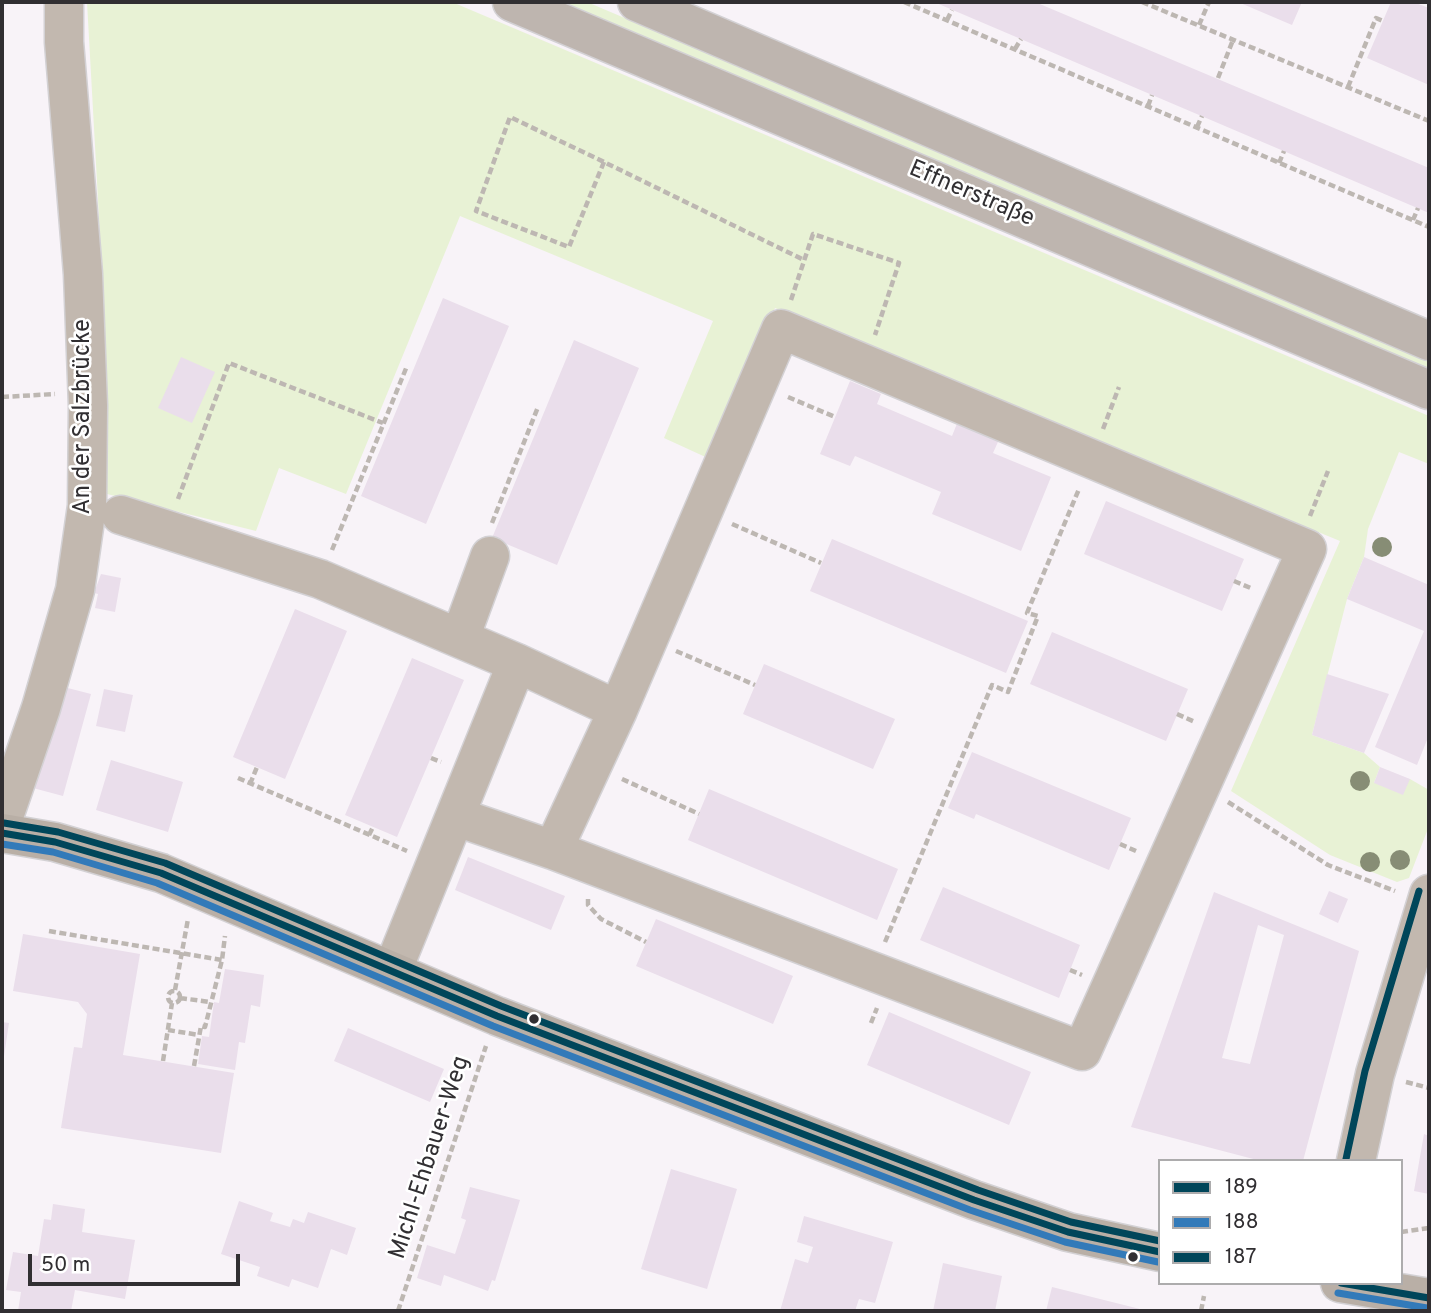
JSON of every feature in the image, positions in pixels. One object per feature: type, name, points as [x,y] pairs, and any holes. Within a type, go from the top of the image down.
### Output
[{"type":"highway","name":"Effnerstraße","points":[[512,2],[1429,390]]},
{"type":"highway","name":"Effnerstraße","points":[[637,2],[1429,341]]},
{"type":"main road","points":[[2,833],[55,842],[161,873],[393,969],[497,1016],[974,1200],[1069,1232],[1158,1252]]},
{"type":"main road","points":[[1352,1285],[1429,1298]]},
{"type":"street","name":"An der Salzbrücke","points":[[2,822],[41,708],[75,590],[87,506],[88,392],[83,274],[64,42],[64,2]]},
{"type":"street","points":[[457,817],[553,850],[1082,1051],[1307,549],[781,329],[649,640],[553,850]]},
{"type":"street","points":[[121,515],[320,579],[618,709]]},
{"type":"street","points":[[460,638],[490,542]]},
{"type":"street","points":[[393,969],[457,817],[517,663]]},
{"type":"street","points":[[1356,1159],[1375,1074],[1428,897]]},
{"type":"path","points":[[904,2],[1429,228]]},
{"type":"path","points":[[1142,2],[1429,121]]},
{"type":"path","points":[[1199,25],[1209,2]]},
{"type":"path","points":[[947,20],[952,10]]},
{"type":"path","points":[[1348,87],[1376,18],[1383,21]]},
{"type":"path","points":[[1015,49],[1021,39]]},
{"type":"path","points":[[1218,78],[1233,40]]},
{"type":"path","points":[[1148,106],[1152,94]]},
{"type":"path","points":[[1197,127],[1202,116]]},
{"type":"path","points":[[604,162],[569,247],[476,211],[510,117],[604,162],[804,260]]},
{"type":"path","points":[[1279,163],[1284,151]]},
{"type":"path","points":[[1413,220],[1418,208]]},
{"type":"path","points":[[781,329],[813,234],[899,263],[865,366]]},
{"type":"path","points":[[167,529],[229,363],[383,423]]},
{"type":"path","points":[[320,579],[407,366]]},
{"type":"path","points":[[758,384],[835,417]]},
{"type":"path","points":[[873,972],[992,685],[1008,692],[1038,617],[1027,613],[1119,387]]},
{"type":"path","points":[[2,397],[88,392]]},
{"type":"path","points":[[490,542],[538,407]]},
{"type":"path","points":[[1298,546],[1328,471]]},
{"type":"path","points":[[704,511],[821,563]]},
{"type":"path","points":[[649,640],[755,685]]},
{"type":"path","points":[[592,766],[699,814]]},
{"type":"path","points":[[250,784],[257,767]]},
{"type":"path","points":[[238,778],[437,864]]},
{"type":"path","points":[[1200,785],[1328,865],[1428,897]]},
{"type":"path","points":[[369,835],[373,827]]},
{"type":"path","points":[[593,865],[587,883],[588,905],[601,919],[646,942]]},
{"type":"path","points":[[180,998],[175,990],[189,915]]},
{"type":"path","points":[[194,1066],[201,1026],[205,1027],[222,960],[226,928]]},
{"type":"path","points":[[49,931],[222,960]]},
{"type":"path","points":[[163,1061],[172,1003],[167,995],[175,990]]},
{"type":"path","points":[[172,1003],[180,998],[210,1002]]},
{"type":"path","name":"Michl-Ehbauer-Weg","points":[[398,1311],[497,1016]]},
{"type":"path","points":[[168,1030],[200,1035]]},
{"type":"path","points":[[1403,1232],[1429,1228]]},
{"type":"path","points":[[1200,1311],[1204,1296]]},
{"type":"green space","points":[[87,2],[452,2],[1429,416],[1429,464],[1399,452],[1368,529],[1364,557],[1347,599],[1312,735],[1364,753],[1380,767],[1374,783],[1410,779],[1429,790],[1429,826],[1409,878],[1397,882],[1330,855],[1231,791],[1340,541],[775,308],[712,460],[664,438],[713,321],[460,216],[346,494],[279,468],[256,531],[99,492],[102,272]]},
{"type":"green space","points":[[554,2],[587,2],[1429,360],[1429,373]]},
{"type":"building","points":[[934,2],[1035,2],[1429,168],[1429,213]]},
{"type":"building","points":[[1238,2],[1302,2],[1292,25]]},
{"type":"building","points":[[1391,2],[1413,2],[1429,8],[1429,85],[1367,58]]},
{"type":"building","points":[[443,298],[509,326],[426,524],[361,496]]},
{"type":"building","points":[[574,340],[639,368],[557,565],[492,538]]},
{"type":"building","points":[[181,357],[215,372],[192,423],[158,408]]},
{"type":"building","points":[[850,381],[881,394],[877,404],[952,436],[960,416],[1002,433],[993,453],[1051,477],[1021,551],[932,514],[941,492],[855,456],[850,466],[820,454]]},
{"type":"building","points":[[1106,501],[1244,559],[1222,611],[1084,554]]},
{"type":"building","points":[[832,539],[1028,621],[1006,673],[810,591]]},
{"type":"building","points":[[1364,557],[1429,585],[1429,735],[1417,765],[1375,747],[1424,631],[1347,599]]},
{"type":"building","points":[[101,574],[121,578],[115,612],[95,608],[98,594],[94,593]]},
{"type":"building","points":[[295,609],[347,631],[285,779],[233,757]]},
{"type":"building","points":[[1052,632],[1188,689],[1166,741],[1030,684]]},
{"type":"building","points":[[412,658],[464,680],[397,837],[345,815]]},
{"type":"building","points":[[764,664],[895,719],[873,769],[743,714]]},
{"type":"building","points":[[1327,674],[1389,694],[1364,753],[1312,735]]},
{"type":"building","points":[[60,686],[91,694],[63,796],[33,788]]},
{"type":"building","points":[[104,689],[133,695],[125,732],[96,726]]},
{"type":"building","points":[[972,752],[1131,818],[1109,870],[976,814],[974,819],[948,808]]},
{"type":"building","points":[[111,760],[183,782],[168,832],[96,810]]},
{"type":"building","points":[[1380,767],[1410,779],[1403,795],[1374,783]]},
{"type":"building","points":[[709,789],[898,869],[877,920],[688,840]]},
{"type":"building","points":[[468,857],[565,896],[551,930],[455,890]]},
{"type":"building","points":[[943,887],[1080,945],[1059,998],[920,940]]},
{"type":"building","points":[[1329,891],[1348,899],[1338,923],[1319,914]]},
{"type":"building","points":[[1214,892],[1359,951],[1304,1159],[1253,1159],[1131,1127]],"holes":[[[1258,925],[1284,935],[1250,1064],[1222,1058]]]},
{"type":"building","points":[[656,919],[793,976],[773,1024],[636,966]]},
{"type":"building","points":[[23,934],[140,954],[123,1055],[234,1073],[221,1153],[61,1128],[74,1047],[82,1048],[87,1014],[78,1002],[13,991]]},
{"type":"building","points":[[225,969],[264,975],[260,1007],[251,1005],[245,1043],[239,1042],[235,1070],[198,1064],[202,1036],[209,1037],[214,1002],[219,1003]]},
{"type":"building","points":[[889,1012],[1031,1072],[1009,1125],[867,1065]]},
{"type":"building","points":[[2,1022],[9,1023],[3,1063],[2,1063]]},
{"type":"building","points":[[348,1028],[444,1069],[430,1102],[334,1061]]},
{"type":"building","points":[[1424,1134],[1429,1136],[1429,1194],[1414,1191]]},
{"type":"building","points":[[671,1169],[737,1189],[707,1289],[641,1269]]},
{"type":"building","points":[[470,1187],[520,1200],[495,1281],[492,1280],[488,1291],[444,1275],[441,1286],[417,1278],[427,1245],[455,1254],[466,1220],[461,1218]]},
{"type":"building","points":[[239,1201],[273,1213],[270,1221],[290,1227],[293,1219],[304,1223],[308,1212],[356,1228],[347,1255],[331,1249],[318,1288],[292,1279],[289,1287],[257,1276],[260,1267],[221,1254]]},
{"type":"building","points":[[53,1204],[85,1209],[82,1232],[135,1240],[125,1299],[75,1290],[71,1311],[18,1311],[21,1292],[6,1290],[13,1252],[38,1256],[44,1219],[51,1220]]},
{"type":"building","points":[[804,1216],[893,1242],[875,1303],[859,1299],[855,1311],[780,1311],[795,1259],[808,1263],[813,1247],[797,1242]]},
{"type":"building","points":[[943,1263],[1002,1276],[995,1311],[933,1311]]},
{"type":"building","points":[[1052,1287],[1144,1310],[1046,1311]]},
{"type":"transit line","name":"187","points":[[4,823],[58,832],[165,863],[501,1006],[978,1190],[1071,1222],[1158,1241]]},
{"type":"transit line","name":"189","points":[[2,833],[55,842],[161,873],[497,1016],[974,1200],[1068,1232],[1158,1252]]},
{"type":"transit line","name":"188","points":[[2,844],[53,852],[157,883],[493,1026],[970,1210],[1065,1242],[1158,1262]]},
{"type":"transit line","name":"187","points":[[1346,1159],[1365,1071],[1419,891]]},
{"type":"transit line","name":"189","points":[[1353,1285],[1429,1298]]},
{"type":"transit line","name":"188","points":[[1338,1293],[1427,1308]]}]
